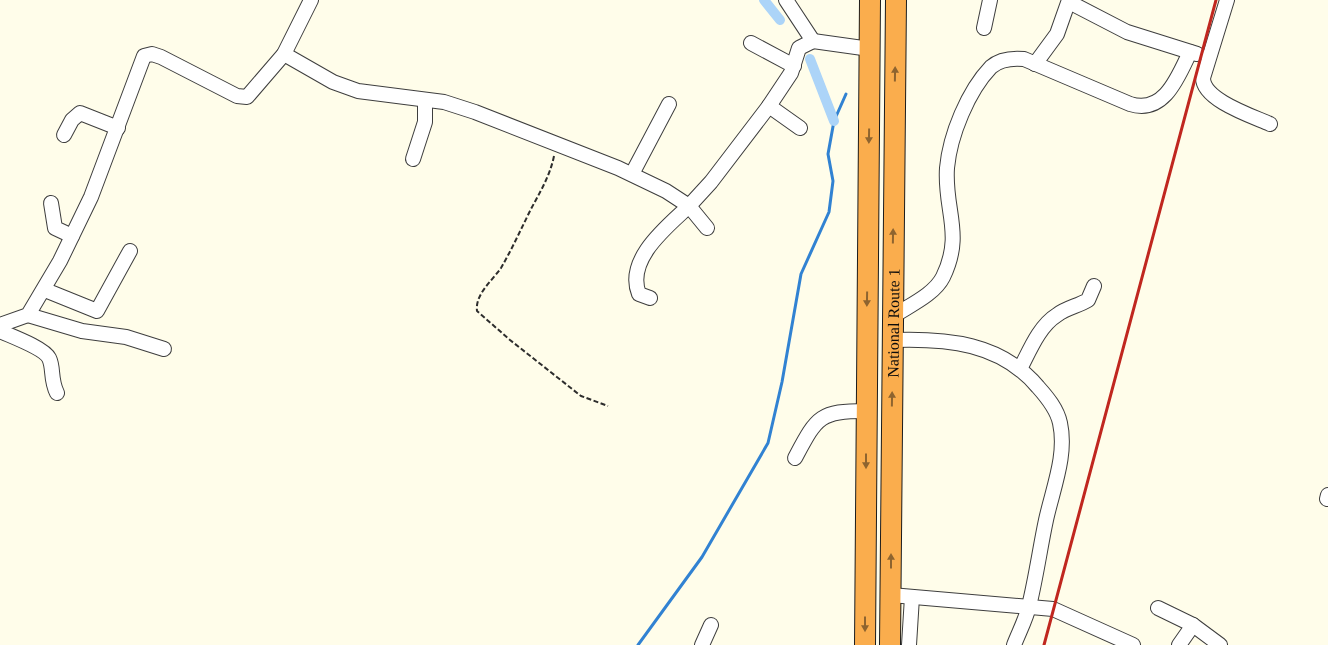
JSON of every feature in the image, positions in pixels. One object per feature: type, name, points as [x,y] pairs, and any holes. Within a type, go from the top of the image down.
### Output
[{"type":"highway","name":"National Route 1","points":[[865,645],[870,0]]},
{"type":"highway","name":"National Route 1","points":[[890,645],[896,0]]},
{"type":"highway","points":[[865,490],[891,490]]},
{"type":"street","points":[[0,325],[28,314],[45,290],[91,197],[142,61],[148,54],[161,57],[243,98],[247,97],[284,54],[311,0]]},
{"type":"street","points":[[786,0],[813,41]]},
{"type":"street","points":[[984,28],[990,0]]},
{"type":"street","points":[[1227,0],[1205,70],[1203,85],[1206,90],[1231,108],[1270,124]]},
{"type":"street","points":[[892,317],[936,287],[946,267],[954,234],[947,167],[961,119],[974,91],[992,66],[1013,58],[1035,64],[1130,104],[1147,107],[1156,103],[1169,90],[1195,54],[1127,32],[1069,1],[1056,34],[1035,64]]},
{"type":"street","points":[[650,298],[638,292],[637,274],[653,240],[711,182],[769,106],[794,66],[799,48],[813,41],[870,49]]},
{"type":"street","points":[[751,43],[794,66]]},
{"type":"street","points":[[284,54],[333,82],[350,89],[444,102],[475,112],[632,174],[666,191],[689,206],[707,228]]},
{"type":"street","points":[[413,159],[425,122],[425,100]]},
{"type":"street","points":[[632,174],[670,104]]},
{"type":"street","points":[[769,106],[800,128]]},
{"type":"street","points":[[64,135],[72,120],[80,113],[118,128]]},
{"type":"street","points":[[51,203],[54,228],[72,236]]},
{"type":"street","points":[[45,290],[97,310],[130,250]]},
{"type":"street","points":[[1020,369],[1039,335],[1052,319],[1058,314],[1088,300],[1094,286]]},
{"type":"street","points":[[28,314],[82,330],[113,334],[164,349]]},
{"type":"street","points":[[0,331],[45,352],[51,363],[52,382],[57,393]]},
{"type":"street","points":[[892,340],[940,340],[963,343],[985,349],[1020,369],[1049,399],[1060,422],[1062,447],[1029,607],[1014,645]]},
{"type":"street","points":[[795,458],[806,436],[826,416],[834,412],[866,411]]},
{"type":"street","points":[[891,595],[1053,609],[1133,645]]},
{"type":"street","points":[[909,645],[912,597]]},
{"type":"street","points":[[1158,608],[1193,626],[1220,645]]},
{"type":"street","points":[[702,645],[711,625]]},
{"type":"street","points":[[1179,645],[1193,626]]},
{"type":"path","points":[[557,144],[550,173],[500,268],[481,294],[477,303],[477,311],[510,340],[581,396],[608,406]]},
{"type":"waterway","points":[[764,0],[780,20]]},
{"type":"waterway","points":[[810,59],[834,121]]},
{"type":"waterway","points":[[638,645],[702,557],[768,443],[782,382],[801,274],[829,212],[833,181],[828,154],[834,121],[846,94]]},
{"type":"railway","points":[[1044,645],[1216,0]]}]
